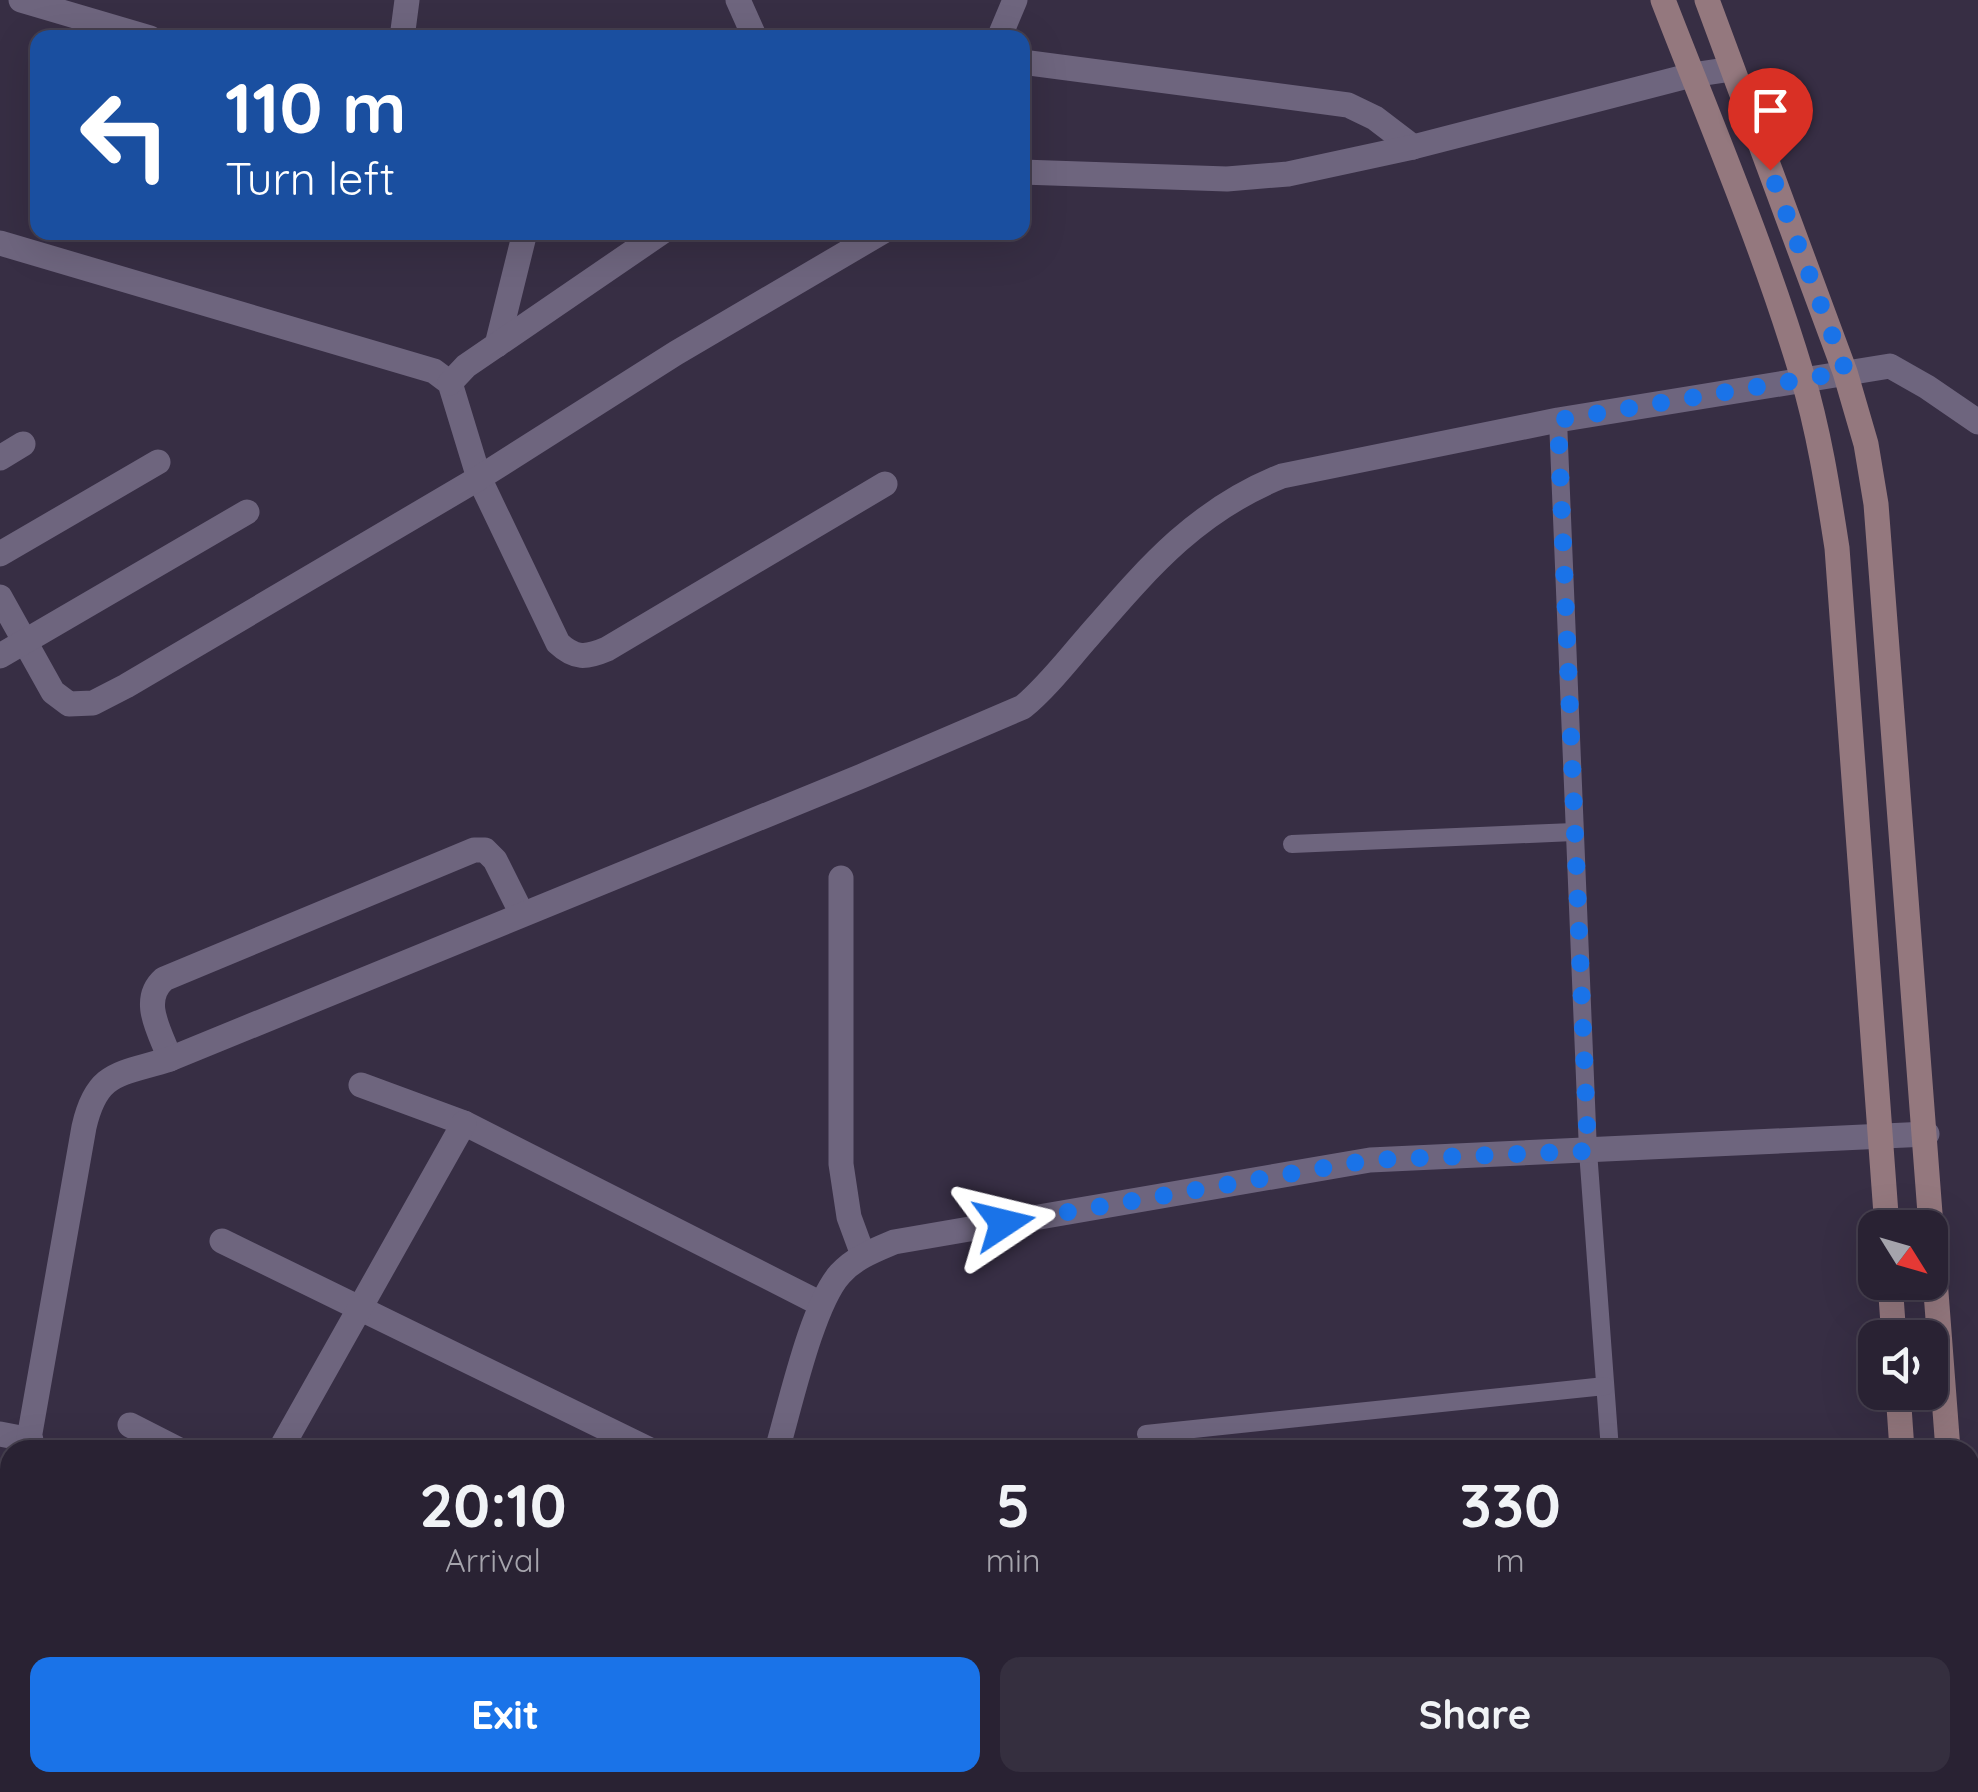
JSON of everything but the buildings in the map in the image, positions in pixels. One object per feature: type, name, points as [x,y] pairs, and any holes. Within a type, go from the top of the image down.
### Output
[{"type":"street","points":[[20,0],[123,30]]},
{"type":"street","points":[[403,30],[408,0]]},
{"type":"street","points":[[738,0],[751,30]]},
{"type":"street","points":[[1002,30],[1015,0]]},
{"type":"street","points":[[1663,0],[1783,316],[1826,476],[1837,548],[1885,1210]]},
{"type":"street","points":[[1707,0],[1846,372],[1866,444],[1876,504],[1947,1440]]},
{"type":"street","points":[[1030,63],[1348,105],[1376,118],[1413,147]]},
{"type":"street","points":[[1030,172],[1226,179],[1288,174],[1413,147],[1692,75],[1732,69]]},
{"type":"street","points":[[497,345],[523,240]]},
{"type":"street","points":[[450,382],[466,366],[650,240]]},
{"type":"street","points":[[0,597],[53,692],[69,704],[92,703],[479,478],[848,240]]},
{"type":"street","points":[[0,243],[434,371],[450,382],[479,478],[558,643],[570,654],[588,658],[607,649],[884,484]]},
{"type":"street","points":[[30,1440],[89,1104],[98,1087],[114,1076],[170,1059],[1023,707],[1042,691],[1157,560],[1200,520],[1241,492],[1282,476],[1558,420],[1890,366],[1978,422]]},
{"type":"street","points":[[0,458],[23,444]]},
{"type":"street","points":[[0,554],[158,462]]},
{"type":"street","points":[[0,656],[246,512]]},
{"type":"street","points":[[170,1059],[150,1003],[155,986],[164,979],[456,857],[485,850],[495,860],[522,914]]},
{"type":"street","points":[[841,878],[841,1164],[849,1217],[863,1255]]},
{"type":"street","points":[[362,1084],[464,1124],[821,1304]]},
{"type":"street","points":[[286,1440],[464,1124]]},
{"type":"street","points":[[780,1440],[821,1304],[840,1274],[863,1255],[894,1242],[1370,1160],[1927,1134]]},
{"type":"street","points":[[222,1241],[630,1440]]},
{"type":"street","points":[[1899,1410],[1901,1440]]},
{"type":"street","points":[[130,1425],[159,1440]]},
{"type":"lane","points":[[1558,420],[1588,1151],[1609,1440]]},
{"type":"lane","points":[[1292,844],[1574,832]]},
{"type":"lane","points":[[1146,1434],[1605,1386]]},
{"type":"route","points":[[1004,1223],[1370,1160],[1588,1151],[1558,420],[1846,372],[1770,170]]}]
